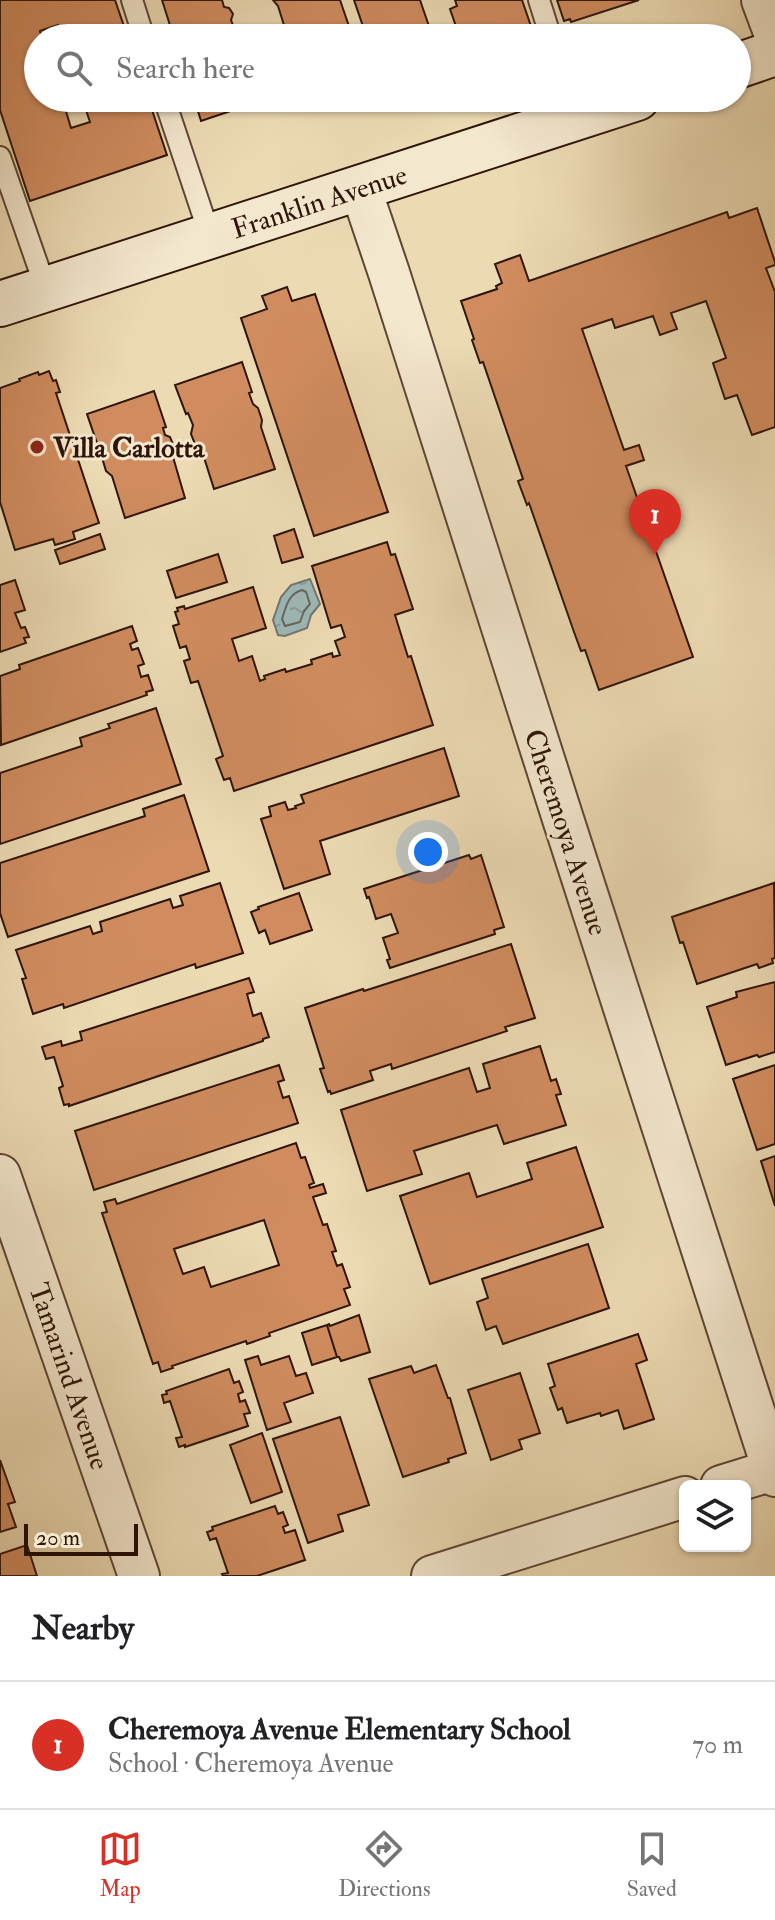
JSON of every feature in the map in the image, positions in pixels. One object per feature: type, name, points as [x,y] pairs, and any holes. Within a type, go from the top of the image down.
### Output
[{"type":"main road","points":[[751,61],[775,53]]},
{"type":"main road","name":"Franklin Avenue","points":[[0,304],[360,187],[564,112]]},
{"type":"street","points":[[762,0],[775,35]]},
{"type":"street","name":"Cheremoya Avenue","points":[[360,187],[774,1473]]},
{"type":"street","name":"Tamarind Avenue","points":[[0,1175],[139,1576]]},
{"type":"street","points":[[745,1480],[774,1473]]},
{"type":"street","points":[[432,1576],[679,1499]]},
{"type":"lane","points":[[132,0],[140,24]]},
{"type":"lane","points":[[539,0],[547,24]]},
{"type":"lane","points":[[169,112],[210,236]]},
{"type":"lane","points":[[0,157],[46,289]]},
{"type":"water","points":[[310,579],[320,604],[311,615],[307,628],[285,636],[278,635],[273,620],[281,597],[291,585]]},
{"type":"building","points":[[0,0],[115,0],[123,24],[24,24],[24,112],[66,112],[71,128],[90,122],[87,112],[153,112],[167,155],[30,201],[0,110]]},
{"type":"building","points":[[162,0],[222,0],[224,7],[233,14],[233,24],[170,24]]},
{"type":"building","points":[[273,0],[340,0],[348,24],[284,24]]},
{"type":"building","points":[[354,0],[420,0],[428,24],[362,24]]},
{"type":"building","points":[[455,0],[522,0],[530,24],[455,24],[450,9],[457,6]]},
{"type":"building","points":[[557,0],[639,0],[571,22],[570,19],[564,21]]},
{"type":"building","points":[[198,112],[228,112],[201,121]]},
{"type":"building","points":[[757,208],[775,262],[775,265],[766,268],[775,292],[775,427],[752,435],[737,395],[725,399],[713,363],[726,358],[706,301],[671,313],[677,329],[660,335],[653,316],[615,328],[612,319],[582,329],[624,450],[639,445],[644,460],[626,466],[693,657],[599,690],[585,650],[581,651],[529,503],[527,505],[518,481],[523,479],[483,362],[480,363],[461,301],[497,289],[496,286],[502,283],[495,264],[520,255],[529,281],[727,212],[729,218]]},
{"type":"building","points":[[287,287],[292,301],[315,294],[388,512],[314,536],[241,318],[267,309],[262,296]]},
{"type":"building","points":[[242,362],[252,392],[249,393],[258,408],[275,469],[214,489],[201,448],[195,444],[191,434],[193,425],[175,385]]},
{"type":"building","name":"Villa Carlotta","points":[[49,371],[60,392],[56,393],[99,523],[73,532],[75,539],[55,545],[53,539],[15,550],[0,502],[0,388],[38,372],[39,375]]},
{"type":"building","points":[[154,391],[166,427],[163,428],[165,435],[170,437],[174,447],[173,457],[185,498],[125,518],[112,476],[106,471],[103,447],[99,449],[87,414]]},
{"type":"building","points":[[294,529],[303,557],[282,563],[274,536]]},
{"type":"building","points":[[100,534],[105,549],[60,564],[55,550]]},
{"type":"building","points":[[387,542],[391,555],[395,554],[413,609],[395,615],[433,725],[234,791],[230,778],[224,780],[216,759],[223,756],[198,681],[191,683],[184,661],[190,659],[186,646],[180,648],[173,626],[179,624],[175,612],[177,608],[184,606],[185,609],[253,587],[266,628],[232,639],[239,661],[252,656],[260,681],[265,679],[264,676],[312,664],[311,660],[332,653],[333,657],[340,655],[335,641],[345,637],[341,625],[331,628],[312,566]]},
{"type":"building","points":[[218,554],[227,582],[176,598],[167,571]]},
{"type":"building","points":[[15,580],[25,610],[15,613],[29,637],[24,638],[26,643],[0,652],[0,585]]},
{"type":"building","points":[[132,626],[137,641],[130,644],[132,650],[138,648],[144,664],[138,666],[141,677],[148,675],[153,690],[146,692],[147,695],[1,745],[0,676],[20,669],[19,665]]},
{"type":"building","points":[[156,708],[181,784],[0,844],[0,773],[82,746],[80,738],[110,728],[108,724]]},
{"type":"building","points":[[444,748],[459,796],[320,841],[330,874],[284,889],[261,819],[271,816],[269,807],[285,802],[288,810],[296,808],[304,803],[301,795]]},
{"type":"building","points":[[184,795],[209,871],[8,937],[0,913],[0,863],[145,816],[143,809]]},
{"type":"building","points":[[469,855],[471,859],[481,855],[504,927],[494,930],[495,934],[390,968],[383,938],[398,933],[391,914],[376,919],[364,889]]},
{"type":"building","points":[[220,883],[243,953],[196,968],[195,964],[64,1008],[63,1004],[33,1014],[22,979],[26,978],[16,950],[90,926],[93,934],[102,931],[100,922],[170,899],[173,908],[183,905],[180,896]]},
{"type":"building","points":[[774,883],[773,963],[759,968],[757,964],[697,984],[672,917]]},
{"type":"building","points":[[299,893],[312,930],[270,944],[265,930],[259,933],[251,912]]},
{"type":"building","points":[[511,944],[535,1018],[505,1027],[507,1031],[392,1069],[391,1064],[370,1071],[373,1080],[331,1094],[328,1092],[320,1069],[324,1068],[305,1008]]},
{"type":"building","points":[[249,978],[254,992],[247,994],[253,1016],[261,1013],[269,1037],[69,1106],[64,1105],[59,1088],[63,1086],[54,1057],[46,1059],[42,1047],[61,1041],[62,1046],[82,1040],[80,1032]]},
{"type":"building","points":[[775,982],[775,1052],[726,1065],[707,1007],[737,997],[736,992]]},
{"type":"building","points":[[540,1046],[551,1081],[556,1079],[561,1094],[556,1095],[566,1125],[504,1144],[497,1125],[414,1151],[422,1174],[367,1191],[341,1110],[469,1068],[477,1092],[490,1088],[483,1064]]},
{"type":"building","points":[[279,1065],[284,1080],[278,1082],[283,1098],[289,1096],[298,1123],[94,1190],[75,1131]]},
{"type":"building","points":[[775,1065],[775,1144],[757,1150],[733,1079]]},
{"type":"building","points":[[296,1143],[301,1158],[305,1157],[314,1183],[309,1185],[310,1188],[323,1184],[326,1193],[313,1197],[323,1225],[327,1224],[336,1251],[332,1252],[337,1266],[342,1264],[350,1287],[344,1289],[350,1305],[269,1333],[270,1336],[247,1344],[246,1341],[161,1372],[158,1362],[153,1364],[102,1213],[107,1212],[104,1202],[115,1199],[117,1204]],"holes":[[[264,1220],[279,1265],[211,1287],[204,1267],[183,1274],[174,1249]]]},
{"type":"building","points":[[576,1147],[603,1227],[430,1284],[400,1196],[469,1173],[477,1197],[532,1179],[527,1163]]},
{"type":"building","points":[[775,1156],[775,1206],[761,1161]]},
{"type":"building","points":[[588,1244],[609,1308],[503,1344],[496,1326],[486,1330],[477,1302],[488,1298],[482,1279]]},
{"type":"building","points":[[359,1315],[370,1352],[341,1361],[327,1325]]},
{"type":"building","points":[[327,1325],[337,1357],[312,1365],[302,1333]]},
{"type":"building","points":[[638,1334],[647,1360],[636,1364],[654,1419],[624,1429],[618,1410],[567,1423],[562,1408],[558,1410],[550,1388],[555,1386],[548,1364]]},
{"type":"building","points":[[258,1356],[261,1365],[289,1356],[296,1376],[306,1373],[313,1393],[284,1403],[291,1422],[267,1430],[245,1360]]},
{"type":"building","points":[[436,1365],[450,1398],[466,1453],[403,1477],[369,1379],[411,1366],[414,1373]]},
{"type":"building","points":[[229,1369],[234,1383],[239,1381],[243,1392],[238,1394],[240,1402],[245,1400],[250,1413],[244,1414],[248,1426],[179,1447],[176,1438],[182,1437],[170,1401],[164,1403],[162,1395]]},
{"type":"building","points":[[520,1373],[540,1433],[519,1440],[522,1449],[491,1460],[468,1390]]},
{"type":"building","points":[[340,1417],[369,1505],[338,1515],[343,1531],[308,1543],[273,1439]]},
{"type":"building","points":[[262,1433],[282,1492],[251,1503],[230,1445]]},
{"type":"building","points":[[0,1460],[15,1502],[8,1504],[16,1527],[0,1532]]},
{"type":"building","points":[[275,1506],[278,1514],[283,1512],[288,1525],[283,1527],[285,1533],[295,1530],[305,1560],[257,1576],[223,1576],[228,1573],[216,1538],[210,1540],[207,1532],[213,1530],[212,1527]]},
{"type":"building","points":[[27,1545],[37,1576],[0,1576],[0,1554]]},
{"type":"place","name":"Villa Carlotta","points":[[37,447]]},
{"type":"place","name":"Cheremoya Avenue Elementary School","points":[[655,555]]}]
